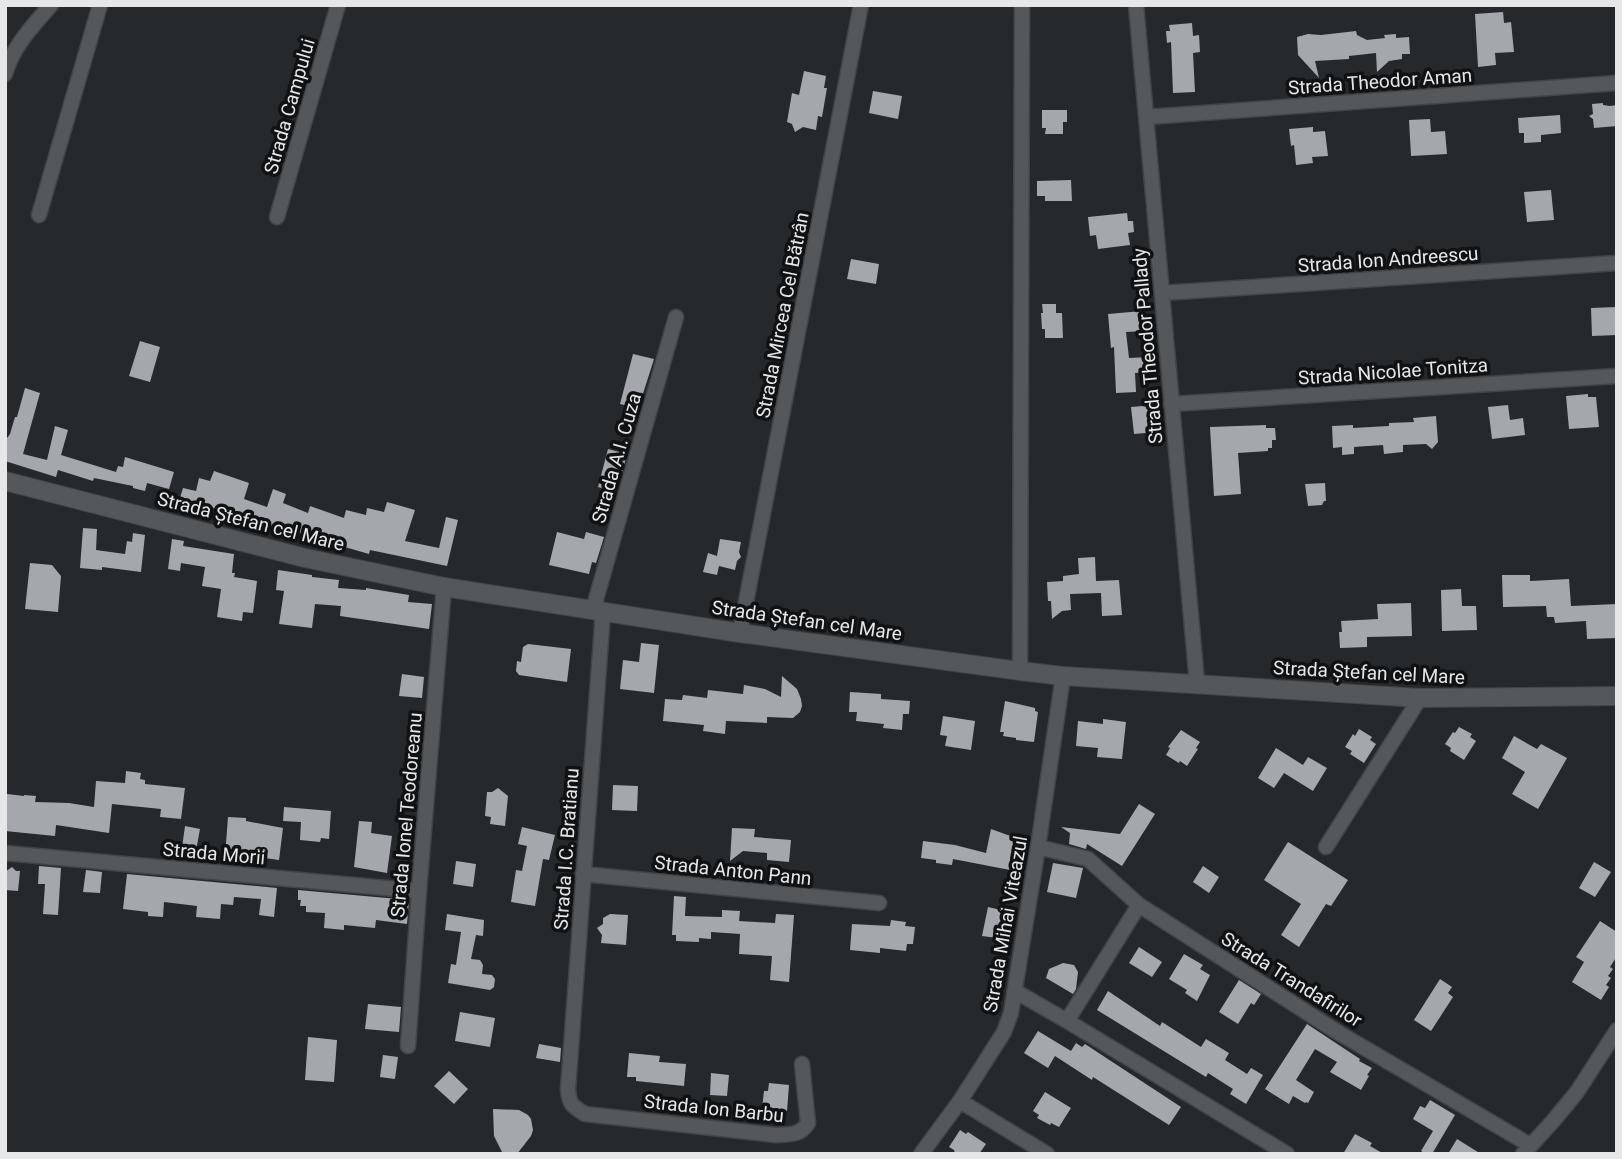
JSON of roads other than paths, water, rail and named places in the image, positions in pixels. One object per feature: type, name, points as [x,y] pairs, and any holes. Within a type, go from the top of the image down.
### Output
[{"type":"street","points":[[5,74],[9,60],[21,39],[51,5]]},
{"type":"street","points":[[39,215],[100,5]]},
{"type":"street","name":"Strada Campului","points":[[277,217],[338,5]]},
{"type":"street","name":"Strada Mircea Cel Bătrân","points":[[740,632],[861,5]]},
{"type":"street","points":[[1020,671],[1023,5]]},
{"type":"street","name":"Strada Theodor Pallady","points":[[1136,5],[1197,683]]},
{"type":"street","name":"Strada Theodor Aman","points":[[1147,117],[1617,83]]},
{"type":"street","name":"Strada Ion Andreescu","points":[[1162,293],[1617,264]]},
{"type":"street","name":"Strada A.I. Cuza","points":[[598,611],[676,317]]},
{"type":"street","name":"Strada Nicolae Tonitza","points":[[1171,404],[1617,376]]},
{"type":"street","name":"Strada Ștefan cel Mare","points":[[5,481],[305,558],[444,587],[1020,671],[1420,698],[1617,695]]},
{"type":"street","name":"Strada Ionel Teodoreanu","points":[[408,1046],[444,587]]},
{"type":"street","name":"Strada I.C. Bratianu","points":[[568,1089],[598,611]]},
{"type":"street","name":"Strada Mihai Viteazul","points":[[921,1154],[960,1101],[1004,1032],[1011,1013],[1063,676]]},
{"type":"street","points":[[1326,846],[1420,698]]},
{"type":"street","name":"Strada Trandafirilor","points":[[1038,847],[1088,859],[1139,905],[1526,1149]]},
{"type":"street","name":"Strada Morii","points":[[5,853],[419,891]]},
{"type":"street","name":"Strada Anton Pann","points":[[583,874],[878,904]]},
{"type":"street","points":[[1068,1021],[1139,905]]},
{"type":"street","points":[[1015,991],[1287,1154]]},
{"type":"street","points":[[1526,1149],[1555,1120],[1577,1092],[1617,1030]]},
{"type":"street","name":"Strada Ion Barbu","points":[[568,1089],[573,1107],[585,1114],[775,1135],[796,1134],[808,1123],[802,1064]]},
{"type":"street","points":[[960,1101],[1047,1154]]}]
